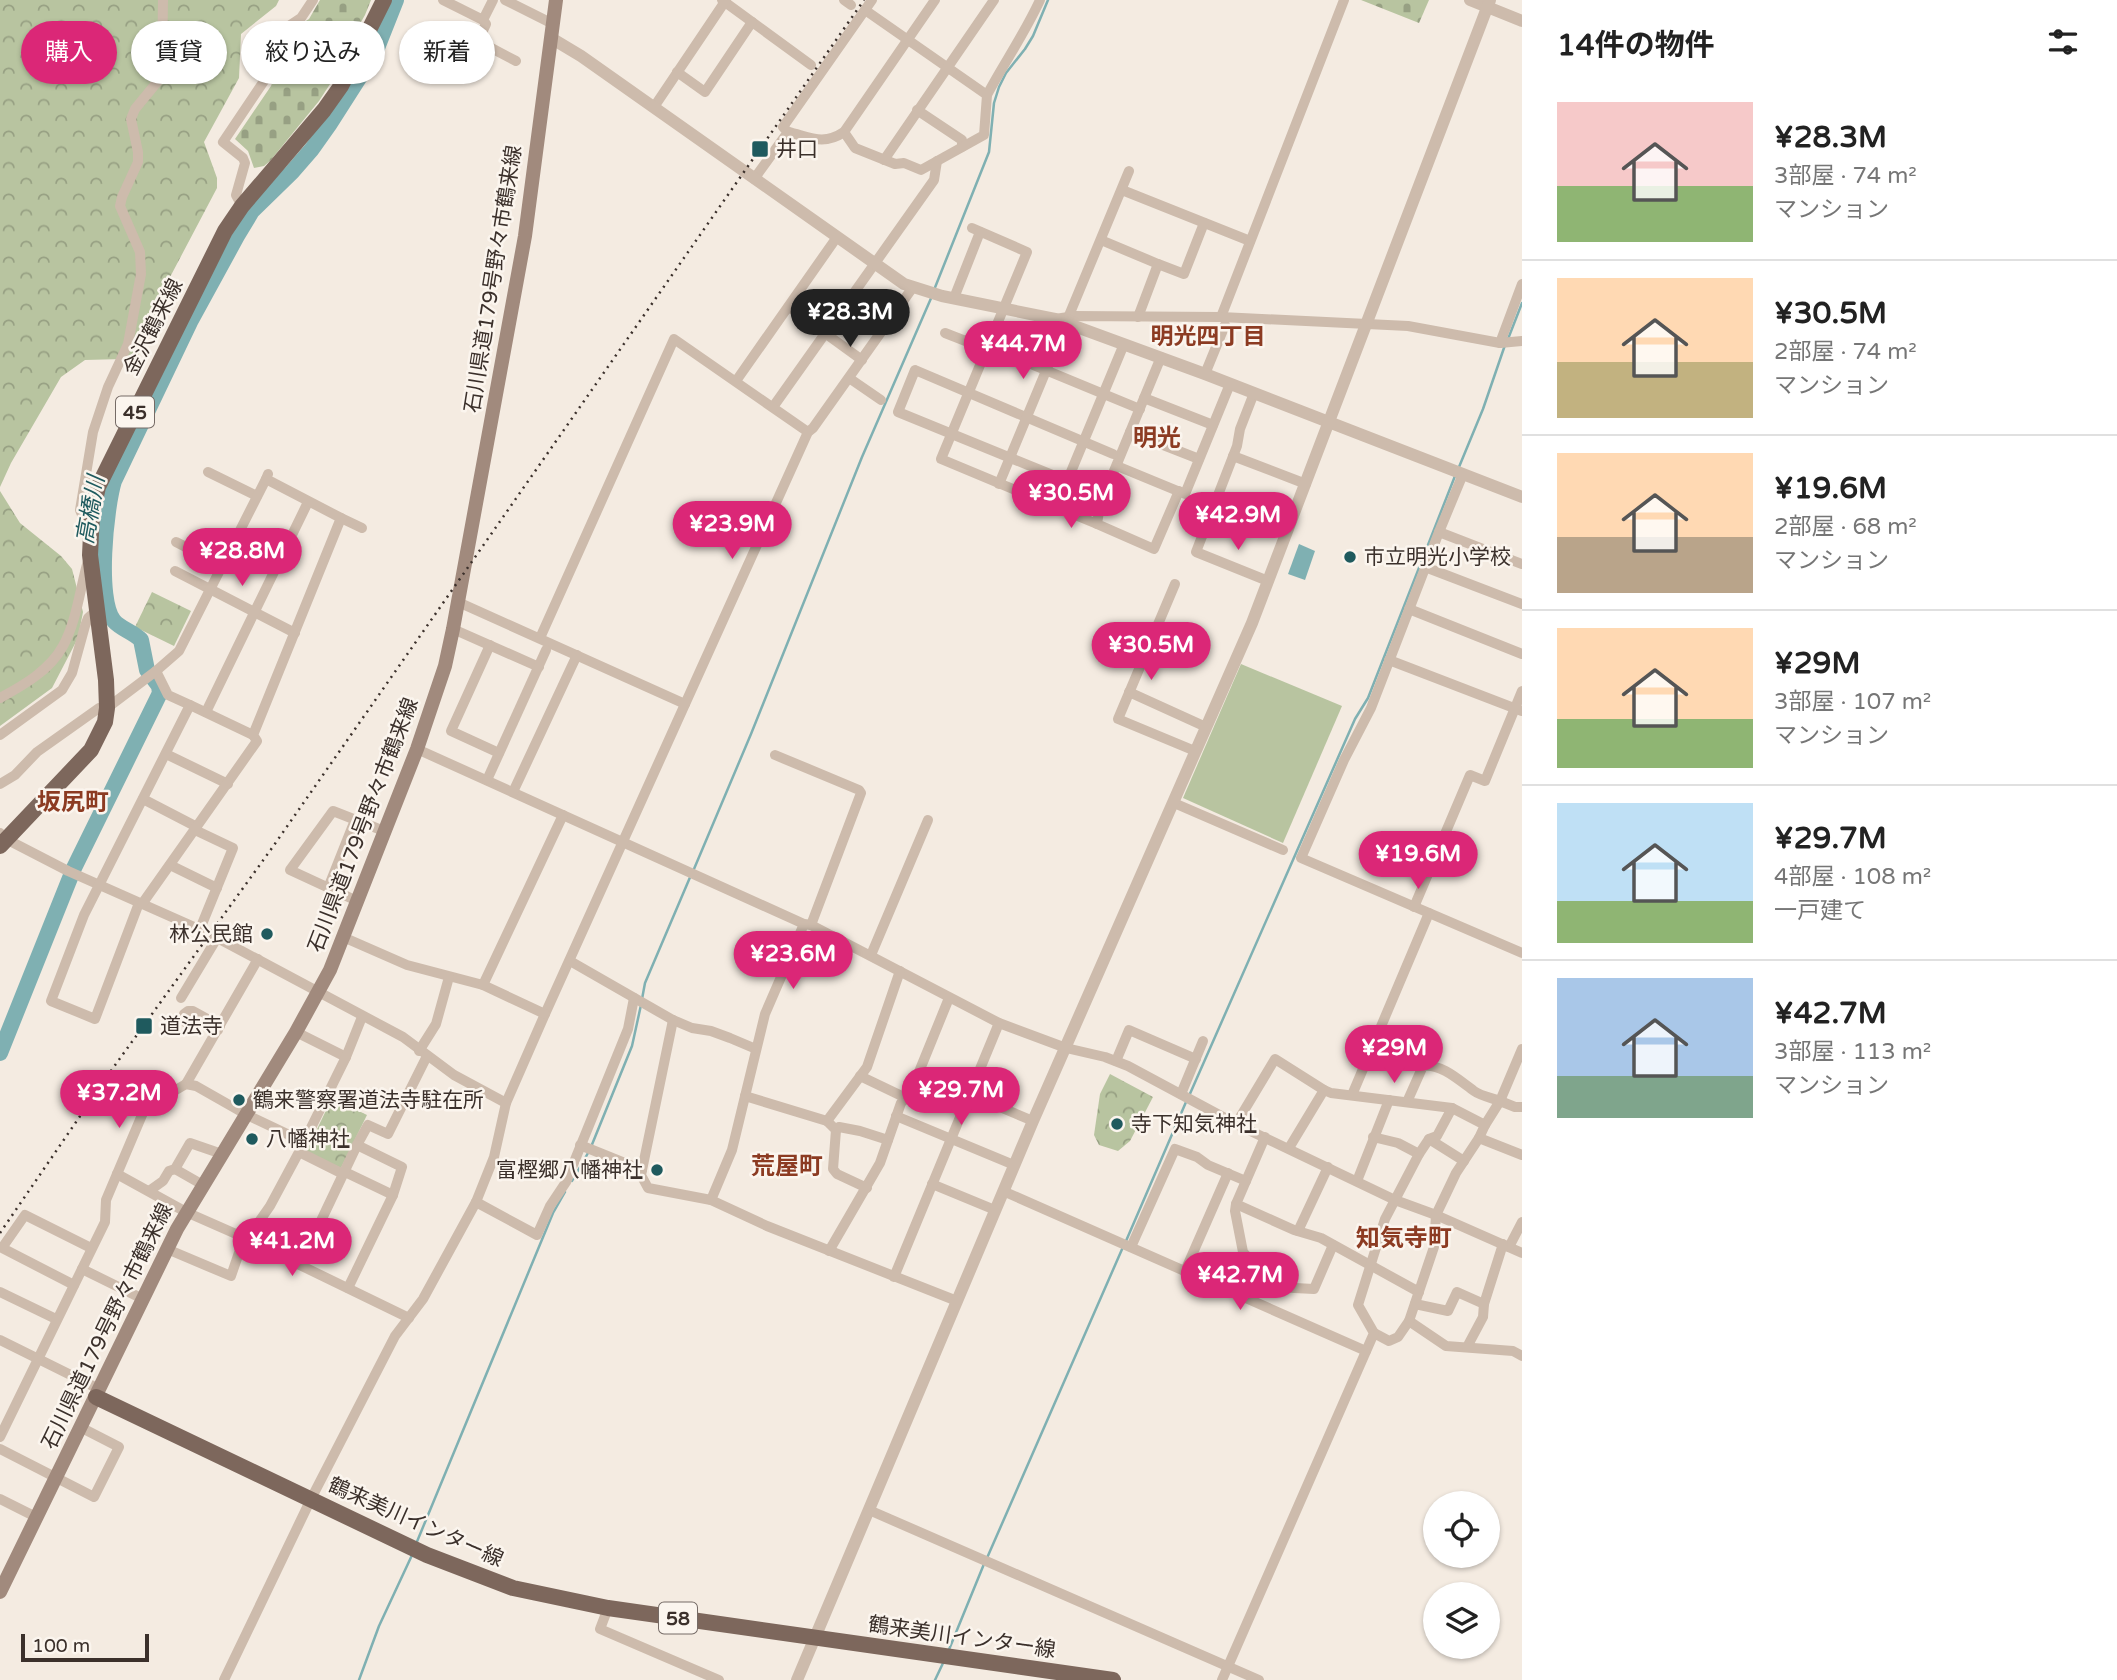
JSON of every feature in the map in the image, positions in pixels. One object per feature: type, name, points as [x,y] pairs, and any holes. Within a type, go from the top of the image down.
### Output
[{"type":"main road","name":"金沢鶴来線","points":[[2,839],[91,750],[105,722],[106,680],[90,555],[92,514],[98,487],[225,231],[242,206],[324,110],[341,86],[384,0]]},
{"type":"main road","name":"石川県道179号野々市鶴来線","points":[[0,1592],[186,1212],[247,1115],[330,970],[417,749],[445,666],[453,629],[524,236],[556,0]]},
{"type":"main road","name":"鶴来美川インター線","points":[[98,1393],[423,1553],[513,1588],[608,1608],[1112,1680]]},
{"type":"street","points":[[90,534],[80,510],[83,482],[93,432],[108,387],[128,344],[141,274],[140,252],[120,206],[138,162],[131,119],[135,109],[158,81],[162,68],[163,0]]},
{"type":"street","points":[[242,206],[236,195],[245,163],[243,158],[223,142],[266,78],[270,44],[277,34],[301,18],[313,0]]},
{"type":"street","points":[[443,0],[482,20],[486,24],[478,41],[516,61]]},
{"type":"street","points":[[482,20],[493,0]]},
{"type":"street","points":[[505,0],[904,284],[1003,309],[1063,319],[1138,317],[1408,326],[1504,343],[1522,341]]},
{"type":"street","points":[[873,0],[783,127],[788,132],[824,141],[844,132],[935,0]]},
{"type":"street","points":[[884,160],[994,0]]},
{"type":"street","points":[[844,132],[855,148],[895,164],[904,163],[921,170],[984,135],[987,95],[1040,0]]},
{"type":"street","points":[[1205,374],[1250,241],[1345,0]]},
{"type":"street","points":[[1470,0],[1489,3],[1522,21]]},
{"type":"street","points":[[654,107],[724,1],[811,65]]},
{"type":"street","points":[[797,1680],[1032,1121],[1252,623],[1489,3]]},
{"type":"street","points":[[865,10],[987,95]]},
{"type":"street","points":[[677,72],[705,92],[752,22]]},
{"type":"street","points":[[918,110],[962,140],[962,147]]},
{"type":"street","points":[[754,179],[788,132]]},
{"type":"street","points":[[772,407],[934,180],[937,161]]},
{"type":"street","points":[[999,484],[1063,319],[1101,240],[1129,171]]},
{"type":"street","points":[[1122,190],[1250,241]]},
{"type":"street","points":[[1101,240],[1184,274],[1204,223]]},
{"type":"street","points":[[954,298],[976,230],[1027,252],[941,459],[1154,549],[1179,491]]},
{"type":"street","points":[[736,381],[837,237]]},
{"type":"street","points":[[1138,317],[1158,264]]},
{"type":"street","points":[[1504,343],[1522,284]]},
{"type":"street","points":[[224,1680],[395,1336],[423,1299],[476,1202],[494,1157],[506,1104],[808,432],[913,287]]},
{"type":"street","points":[[789,307],[862,360]]},
{"type":"street","points":[[1063,319],[1522,497]]},
{"type":"street","points":[[946,333],[1045,369],[1140,409]]},
{"type":"street","points":[[540,638],[674,338],[808,432]]},
{"type":"street","points":[[1056,508],[1124,344]]},
{"type":"street","points":[[1097,524],[1100,505],[1161,358]]},
{"type":"street","points":[[1067,481],[898,412],[915,370],[1113,454]]},
{"type":"street","points":[[849,378],[881,400]]},
{"type":"street","points":[[1117,466],[1185,494],[1230,384]]},
{"type":"street","points":[[1254,393],[1196,552],[1268,581]]},
{"type":"street","points":[[1144,398],[1213,425]]},
{"type":"street","points":[[1130,432],[1199,459]]},
{"type":"street","points":[[1233,456],[1306,484]]},
{"type":"street","points":[[208,472],[257,496]]},
{"type":"street","points":[[1459,472],[1439,532],[1371,708],[1344,760],[1301,858],[1522,953]]},
{"type":"street","points":[[0,784],[15,775],[37,752],[99,708],[107,708],[179,651],[267,476],[308,502],[362,528]]},
{"type":"street","points":[[206,712],[308,502]]},
{"type":"street","points":[[1216,502],[1288,530]]},
{"type":"street","points":[[253,735],[341,518]]},
{"type":"street","points":[[1439,532],[1522,564]]},
{"type":"street","points":[[176,542],[221,565]]},
{"type":"street","points":[[0,698],[35,677],[62,648],[90,555]]},
{"type":"street","points":[[1425,567],[1522,604]]},
{"type":"street","points":[[175,571],[295,633]]},
{"type":"street","points":[[1175,584],[1118,719],[1195,751]]},
{"type":"street","points":[[458,602],[685,704]]},
{"type":"street","points":[[1409,609],[1522,654]]},
{"type":"street","points":[[0,735],[62,690],[72,673],[88,618],[97,610]]},
{"type":"street","points":[[453,629],[538,667]]},
{"type":"street","points":[[490,645],[451,731],[499,753]]},
{"type":"street","points":[[487,780],[547,650]]},
{"type":"street","points":[[513,792],[577,655]]},
{"type":"street","points":[[1389,660],[1518,710]]},
{"type":"street","points":[[152,674],[168,695],[206,712],[253,735],[257,741],[141,903],[95,1019],[51,1001],[99,885],[190,705]]},
{"type":"street","points":[[1414,906],[1470,775],[1485,781],[1518,710],[1522,691]]},
{"type":"street","points":[[1129,692],[1206,727]]},
{"type":"street","points":[[417,749],[808,924],[999,1023],[1066,1048],[1116,1061],[1236,1124],[1395,1200],[1522,1253]]},
{"type":"street","points":[[166,754],[228,784]]},
{"type":"street","points":[[711,1200],[732,1150],[765,1014],[808,924],[861,793],[775,755]]},
{"type":"street","points":[[143,799],[233,848],[200,929]]},
{"type":"street","points":[[1174,803],[1283,850]]},
{"type":"street","points":[[357,901],[290,870],[333,811],[384,831]]},
{"type":"street","points":[[484,985],[563,815]]},
{"type":"street","points":[[328,888],[355,820]]},
{"type":"street","points":[[871,955],[928,820]]},
{"type":"street","points":[[2,839],[217,937],[403,1037],[454,1076],[506,1104]]},
{"type":"street","points":[[170,865],[217,888]]},
{"type":"street","points":[[1352,1096],[1429,913]]},
{"type":"street","points":[[181,998],[217,937]]},
{"type":"street","points":[[343,937],[407,965],[484,985],[545,1014]]},
{"type":"street","points":[[0,1437],[105,1222],[106,1200],[145,1108],[186,1084],[258,959]]},
{"type":"street","points":[[570,961],[673,1020],[692,1028],[720,1034],[755,1049]]},
{"type":"street","points":[[827,1121],[867,1067],[900,971]]},
{"type":"street","points":[[300,1265],[368,1125],[388,1134],[436,1024],[449,976]]},
{"type":"street","points":[[829,1251],[880,1163],[901,1103],[910,1094],[949,998]]},
{"type":"street","points":[[476,1202],[537,1235],[550,1206],[566,1182],[639,1001]]},
{"type":"street","points":[[167,1249],[231,1276],[244,1238],[249,1236],[270,1206],[302,1147],[346,1057],[362,1017]]},
{"type":"street","points":[[673,1020],[641,1175],[648,1188],[711,1200],[767,1226],[957,1301]]},
{"type":"street","points":[[894,1277],[999,1023]]},
{"type":"street","points":[[1116,1061],[1129,1030],[1196,1059]]},
{"type":"street","points":[[296,1032],[346,1057]]},
{"type":"street","points":[[1186,1097],[1203,1041]]},
{"type":"street","points":[[1452,1108],[1437,1136],[1429,1139],[1419,1154],[1385,1219],[1358,1305],[1374,1333],[1389,1341],[1398,1337],[1409,1321],[1434,1247],[1436,1215],[1456,1173],[1500,1101],[1522,1049]]},
{"type":"street","points":[[1236,1124],[1275,1059],[1325,1090],[1352,1096],[1452,1108],[1486,1125]]},
{"type":"street","points":[[1407,1102],[1423,1066],[1431,1065],[1463,1081],[1475,1092],[1515,1107],[1522,1107]]},
{"type":"street","points":[[860,1076],[906,1098]]},
{"type":"street","points":[[186,1084],[196,1086],[344,1173],[393,1195]]},
{"type":"street","points":[[1289,1148],[1325,1090]]},
{"type":"street","points":[[969,1094],[1032,1121]]},
{"type":"street","points":[[745,1096],[827,1121],[836,1130],[833,1169],[837,1174],[867,1188]]},
{"type":"street","points":[[1357,1181],[1390,1100]]},
{"type":"street","points":[[896,1116],[1014,1165]]},
{"type":"street","points":[[836,1130],[839,1127],[860,1130],[888,1140]]},
{"type":"street","points":[[1265,1137],[1236,1204],[1235,1211],[1244,1252],[1275,1287],[1314,1289],[1333,1245]]},
{"type":"street","points":[[1373,1138],[1398,1143],[1419,1154]]},
{"type":"street","points":[[1479,1138],[1522,1154]]},
{"type":"street","points":[[1429,1139],[1464,1161]]},
{"type":"street","points":[[149,1191],[163,1181],[169,1171],[175,1169],[190,1143],[222,1154]]},
{"type":"street","points":[[348,1288],[393,1195],[402,1167],[357,1145]]},
{"type":"street","points":[[580,1146],[642,1170]]},
{"type":"street","points":[[1126,1245],[1175,1149],[1198,1157],[1208,1165],[1246,1181]]},
{"type":"street","points":[[1298,1231],[1328,1167]]},
{"type":"street","points":[[175,1169],[203,1185]]},
{"type":"street","points":[[1185,1270],[1227,1173]]},
{"type":"street","points":[[117,1174],[186,1212],[409,1318]]},
{"type":"street","points":[[932,1184],[995,1210]]},
{"type":"street","points":[[1003,1191],[1366,1351]]},
{"type":"street","points":[[1236,1204],[1321,1238],[1419,1292]]},
{"type":"street","points":[[74,1285],[2,1248],[25,1215],[91,1248]]},
{"type":"street","points":[[1468,1347],[1483,1317],[1484,1304],[1506,1246],[1522,1222]]},
{"type":"street","points":[[82,1269],[143,1299]]},
{"type":"street","points":[[1250,1300],[1262,1272]]},
{"type":"street","points":[[0,1292],[56,1320]]},
{"type":"street","points":[[1415,1304],[1448,1311],[1457,1292],[1484,1304]]},
{"type":"street","points":[[1409,1321],[1446,1346],[1513,1351],[1522,1356]]},
{"type":"street","points":[[1222,1680],[1374,1333]]},
{"type":"street","points":[[0,1340],[38,1358],[98,1393]]},
{"type":"street","points":[[0,1449],[94,1497],[119,1447],[80,1427]]},
{"type":"street","points":[[0,1499],[36,1517]]},
{"type":"street","points":[[869,1510],[1259,1680]]},
{"type":"street","points":[[608,1608],[600,1629],[719,1680]]},
{"type":"green space","points":[[0,0],[279,0],[276,6],[257,21],[241,21],[239,78],[204,142],[217,178],[217,188],[169,279],[138,356],[85,360],[61,377],[0,487]]},
{"type":"green space","points":[[320,0],[371,0],[362,21],[306,21]]},
{"type":"green space","points":[[1361,0],[1429,0],[1419,23]]},
{"type":"green space","points":[[330,84],[270,161],[264,166],[254,168],[248,151],[235,139],[271,86]]},
{"type":"green space","points":[[0,491],[20,523],[61,556],[72,569],[83,612],[78,638],[52,688],[0,726]]},
{"type":"green space","points":[[152,592],[191,611],[174,646],[135,627]]},
{"type":"green space","points":[[1241,664],[1342,706],[1283,843],[1183,798]]},
{"type":"green space","points":[[1110,1074],[1153,1097],[1130,1141],[1118,1151],[1099,1145],[1094,1135],[1100,1094]]},
{"type":"green space","points":[[332,1098],[367,1115],[341,1168],[306,1152]]},
{"type":"water","points":[[1299,544],[1315,551],[1305,580],[1288,574]]},
{"type":"waterway","name":"高橋川","points":[[0,1053],[74,868],[160,693],[159,686],[147,670],[141,640],[114,621],[105,594],[104,553],[114,481],[190,322],[237,236],[252,211],[292,172],[329,125],[375,53],[396,0]]},
{"type":"waterway","points":[[934,290],[989,152],[994,103],[999,87],[1033,36],[1048,0]]},
{"type":"waterway","points":[[694,869],[862,457],[932,296]]},
{"type":"waterway","points":[[1508,339],[1522,303]]},
{"type":"waterway","points":[[1459,467],[1505,345]]},
{"type":"waterway","points":[[1189,1096],[1355,719],[1368,698],[1455,476]]},
{"type":"waterway","points":[[642,999],[645,983],[691,875]]},
{"type":"waterway","points":[[591,1147],[632,1046],[641,1005]]},
{"type":"waterway","points":[[1126,1241],[1186,1102]]},
{"type":"waterway","points":[[572,1181],[588,1153]]},
{"type":"waterway","points":[[416,1544],[553,1213],[565,1192]]},
{"type":"waterway","points":[[987,1558],[1123,1247]]},
{"type":"waterway","points":[[359,1680],[379,1626],[413,1553]]},
{"type":"waterway","points":[[948,1652],[984,1564]]},
{"type":"waterway","points":[[935,1680],[944,1661]]},
{"type":"railway","points":[[0,1233],[113,1068],[272,848],[864,0]]},
{"type":"place","name":"井口","points":[[760,149]]},
{"type":"place","name":"市立明光小学校","points":[[1350,557]]},
{"type":"place","name":"林公民館","points":[[267,934]]},
{"type":"place","name":"道法寺","points":[[144,1026]]},
{"type":"place","name":"鶴来警察署道法寺駐在所","points":[[239,1100]]},
{"type":"place","name":"寺下知気神社","points":[[1117,1124]]},
{"type":"place","name":"八幡神社","points":[[252,1139]]},
{"type":"place","name":"富樫郷八幡神社","points":[[657,1170]]},
{"type":"district","name":"明光四丁目","points":[[1208,336]]},
{"type":"district","name":"明光","points":[[1157,438]]},
{"type":"district","name":"坂尻町","points":[[73,802]]},
{"type":"district","name":"荒屋町","points":[[787,1166]]},
{"type":"district","name":"知気寺町","points":[[1404,1238]]}]
